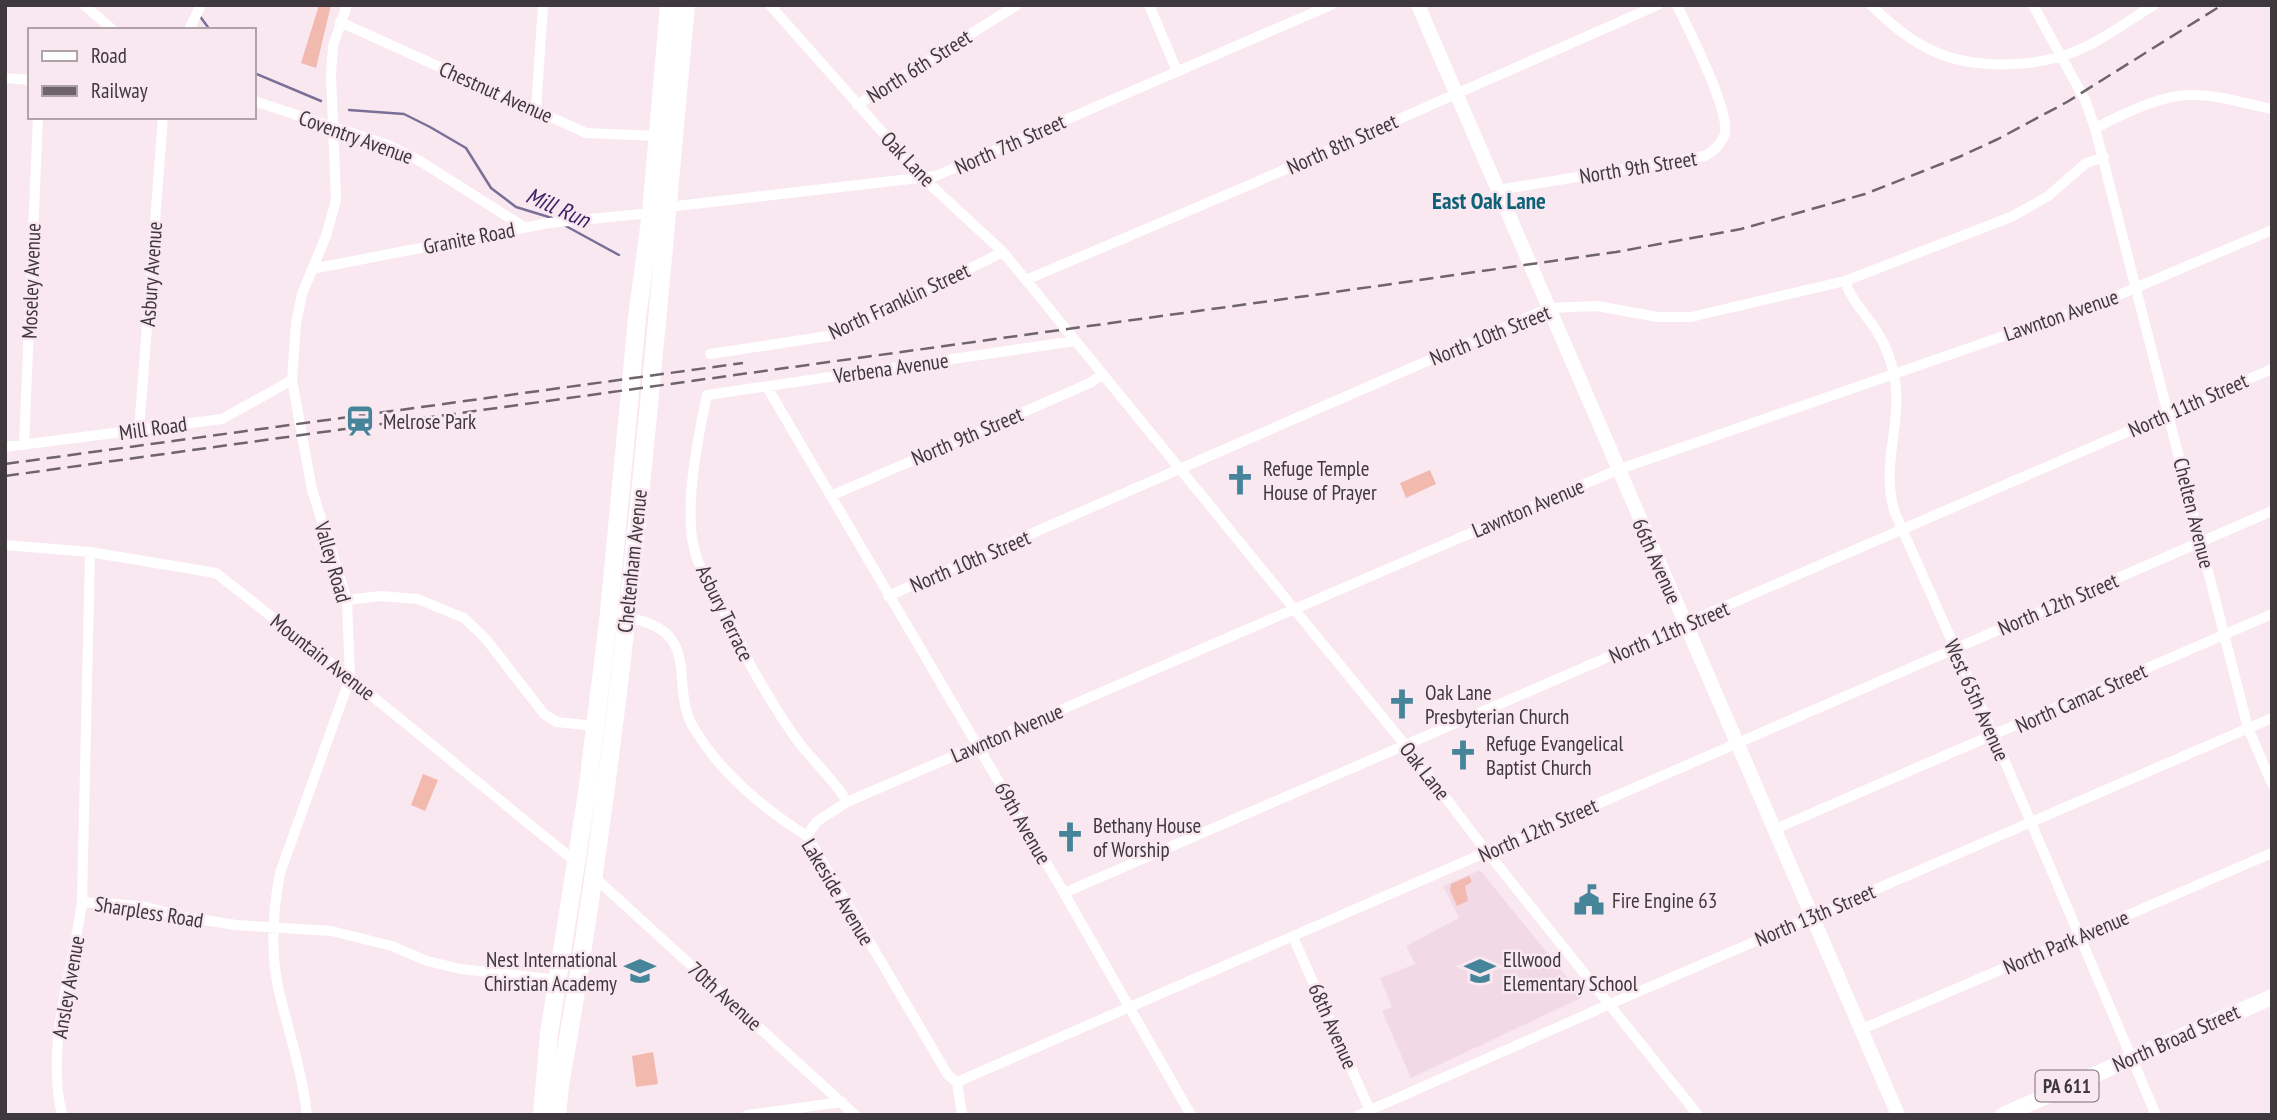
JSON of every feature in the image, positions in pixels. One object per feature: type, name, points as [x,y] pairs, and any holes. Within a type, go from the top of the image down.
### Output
[{"type":"highway","name":"Cheltenham Avenue","points":[[659,210],[658,136],[669,5]]},
{"type":"highway","name":"Cheltenham Avenue","points":[[557,1115],[595,877],[659,210],[686,5]]},
{"type":"highway","name":"Cheltenham Avenue","points":[[542,1115],[549,1034],[577,863],[595,726],[618,616]]},
{"type":"highway","points":[[569,1115],[573,1012]]},
{"type":"highway","points":[[533,1115],[549,1034]]},
{"type":"main road","name":"North Broad Street","points":[[2003,1115],[2272,997]]},
{"type":"street","points":[[84,5],[111,28]]},
{"type":"street","name":"Valley Road","points":[[307,1115],[293,1042],[278,985],[274,906],[280,873],[350,678],[347,600],[312,490],[292,380],[296,323],[302,294],[326,236],[336,200],[332,46],[347,5]]},
{"type":"street","points":[[536,110],[543,5]]},
{"type":"street","name":"Oak Lane","points":[[770,5],[922,177],[1003,252],[1406,746],[1487,852],[1698,1115]]},
{"type":"street","name":"North 6th Street","points":[[857,105],[1017,5]]},
{"type":"street","points":[[1149,5],[1177,71]]},
{"type":"street","name":"North 7th Street","points":[[659,210],[943,173],[1331,5]]},
{"type":"street","name":"66th Avenue","points":[[1418,5],[1898,1115]]},
{"type":"street","name":"North 8th Street","points":[[1026,280],[1658,5]]},
{"type":"street","name":"North 9th Street","points":[[1498,190],[1704,156],[1717,146],[1725,133],[1724,120],[1677,5]]},
{"type":"street","points":[[1871,5],[1883,17],[1927,48],[1974,63],[2016,64],[2060,57],[2092,43],[2154,5]]},
{"type":"street","name":"Chelten Avenue","points":[[2033,5],[2085,100],[2104,157],[2248,728],[2272,784]]},
{"type":"street","points":[[190,28],[200,7]]},
{"type":"street","name":"Chestnut Avenue","points":[[340,22],[586,133],[658,136]]},
{"type":"street","points":[[5,78],[28,80]]},
{"type":"street","points":[[2095,128],[2139,108],[2189,95],[2272,109]]},
{"type":"street","name":"Coventry Avenue","points":[[256,102],[388,145],[420,161],[524,228]]},
{"type":"street","name":"Moseley Avenue","points":[[24,444],[38,119]]},
{"type":"street","name":"Asbury Avenue","points":[[139,430],[163,119]]},
{"type":"street","name":"North 10th Street","points":[[888,596],[1549,308],[1597,306],[1658,317],[1691,317],[1845,281],[2011,217],[2047,197],[2080,167],[2104,157]]},
{"type":"street","name":"Granite Road","points":[[312,269],[565,220],[659,210]]},
{"type":"street","name":"Lawnton Avenue","points":[[807,836],[816,822],[847,802],[1617,470],[2137,288],[2272,230]]},
{"type":"street","name":"North Franklin Street","points":[[710,354],[835,335],[1003,252]]},
{"type":"street","name":"West 65th Avenue","points":[[1845,281],[1851,296],[1882,342],[1894,374],[1898,404],[1888,475],[1895,513],[1994,736],[2156,1115]]},
{"type":"street","name":"Verbena Avenue","points":[[707,395],[1072,338]]},
{"type":"street","name":"North 11th Street","points":[[1064,893],[2272,369]]},
{"type":"street","name":"North 9th Street","points":[[831,496],[1090,383],[1102,375]]},
{"type":"street","name":"Mill Road","points":[[5,447],[222,419],[292,380]]},
{"type":"street","name":"69th Avenue","points":[[767,387],[978,745],[1191,1115]]},
{"type":"street","name":"Asbury Terrace","points":[[707,395],[699,432],[692,494],[694,550],[751,666],[795,737],[839,788],[847,802]]},
{"type":"street","name":"North 12th Street","points":[[957,1082],[2272,511]]},
{"type":"street","name":"Mountain Avenue","points":[[5,545],[90,552],[216,573],[595,877]]},
{"type":"street","name":"Sharpless Road","points":[[90,552],[82,902],[142,906],[184,917],[342,934],[392,946],[427,961],[461,969],[559,980]]},
{"type":"street","points":[[347,600],[380,596],[418,599],[464,618],[486,639],[544,714],[557,722],[595,726]]},
{"type":"street","name":"North Camac Street","points":[[1773,830],[2272,614]]},
{"type":"street","name":"Lakeside Avenue","points":[[618,616],[651,623],[672,642],[682,663],[686,709],[692,727],[709,751],[752,794],[807,836],[948,1075],[957,1082],[962,1115]]},
{"type":"street","name":"North 13th Street","points":[[1359,1115],[1371,1112],[1609,1004],[2272,718]]},
{"type":"street","name":"North Park Avenue","points":[[1860,1030],[2272,853]]},
{"type":"street","name":"70th Avenue","points":[[595,877],[855,1115]]},
{"type":"street","name":"Ansley Avenue","points":[[62,1115],[56,1053],[63,995],[77,939],[82,902]]},
{"type":"street","name":"68th Avenue","points":[[1293,937],[1371,1112]]},
{"type":"street","points":[[747,1115],[842,1102]]},
{"type":"shaded area","points":[[319,5],[331,5],[316,68],[301,63]]},
{"type":"shaded area","points":[[1430,470],[1436,484],[1406,498],[1400,483]]},
{"type":"shaded area","points":[[423,774],[438,780],[425,811],[411,805]]},
{"type":"shaded area","name":"Ellwood Elementary School","points":[[1480,870],[1583,997],[1411,1078],[1382,1011],[1392,1007],[1380,978],[1415,964],[1406,946],[1459,918],[1443,886]]},
{"type":"shaded area","points":[[1469,876],[1472,882],[1465,886],[1468,901],[1457,906],[1450,890],[1451,884]]},
{"type":"shaded area","points":[[653,1052],[658,1084],[636,1087],[632,1056]]},
{"type":"waterway","name":"Mill Run","points":[[199,15],[209,28]]},
{"type":"waterway","name":"Mill Run","points":[[256,74],[321,101]]},
{"type":"waterway","name":"Mill Run","points":[[349,110],[404,114],[430,127],[466,148],[491,188],[516,207],[552,218]]},
{"type":"waterway","name":"Mill Run","points":[[564,225],[619,255]]},
{"type":"railway","points":[[5,476],[1335,292],[1616,252],[1741,229],[1865,194],[1998,139],[2067,102],[2222,5]]},
{"type":"railway","points":[[5,464],[743,363]]},
{"type":"place","name":"Melrose Park","points":[[360,421]]},
{"type":"place","name":"Refuge Temple House of Prayer","points":[[1240,480]]},
{"type":"place","name":"Oak Lane Presbyterian Church","points":[[1402,704]]},
{"type":"place","name":"Refuge Evangelical Baptist Church","points":[[1463,755]]},
{"type":"place","name":"Bethany House of Worship","points":[[1070,837]]},
{"type":"place","name":"Fire Engine 63","points":[[1589,900]]},
{"type":"place","name":"Nest International Chirstian Academy","points":[[640,971]]},
{"type":"place","name":"Ellwood Elementary School","points":[[1480,971]]},
{"type":"district","name":"East Oak Lane","points":[[1489,200]]}]
